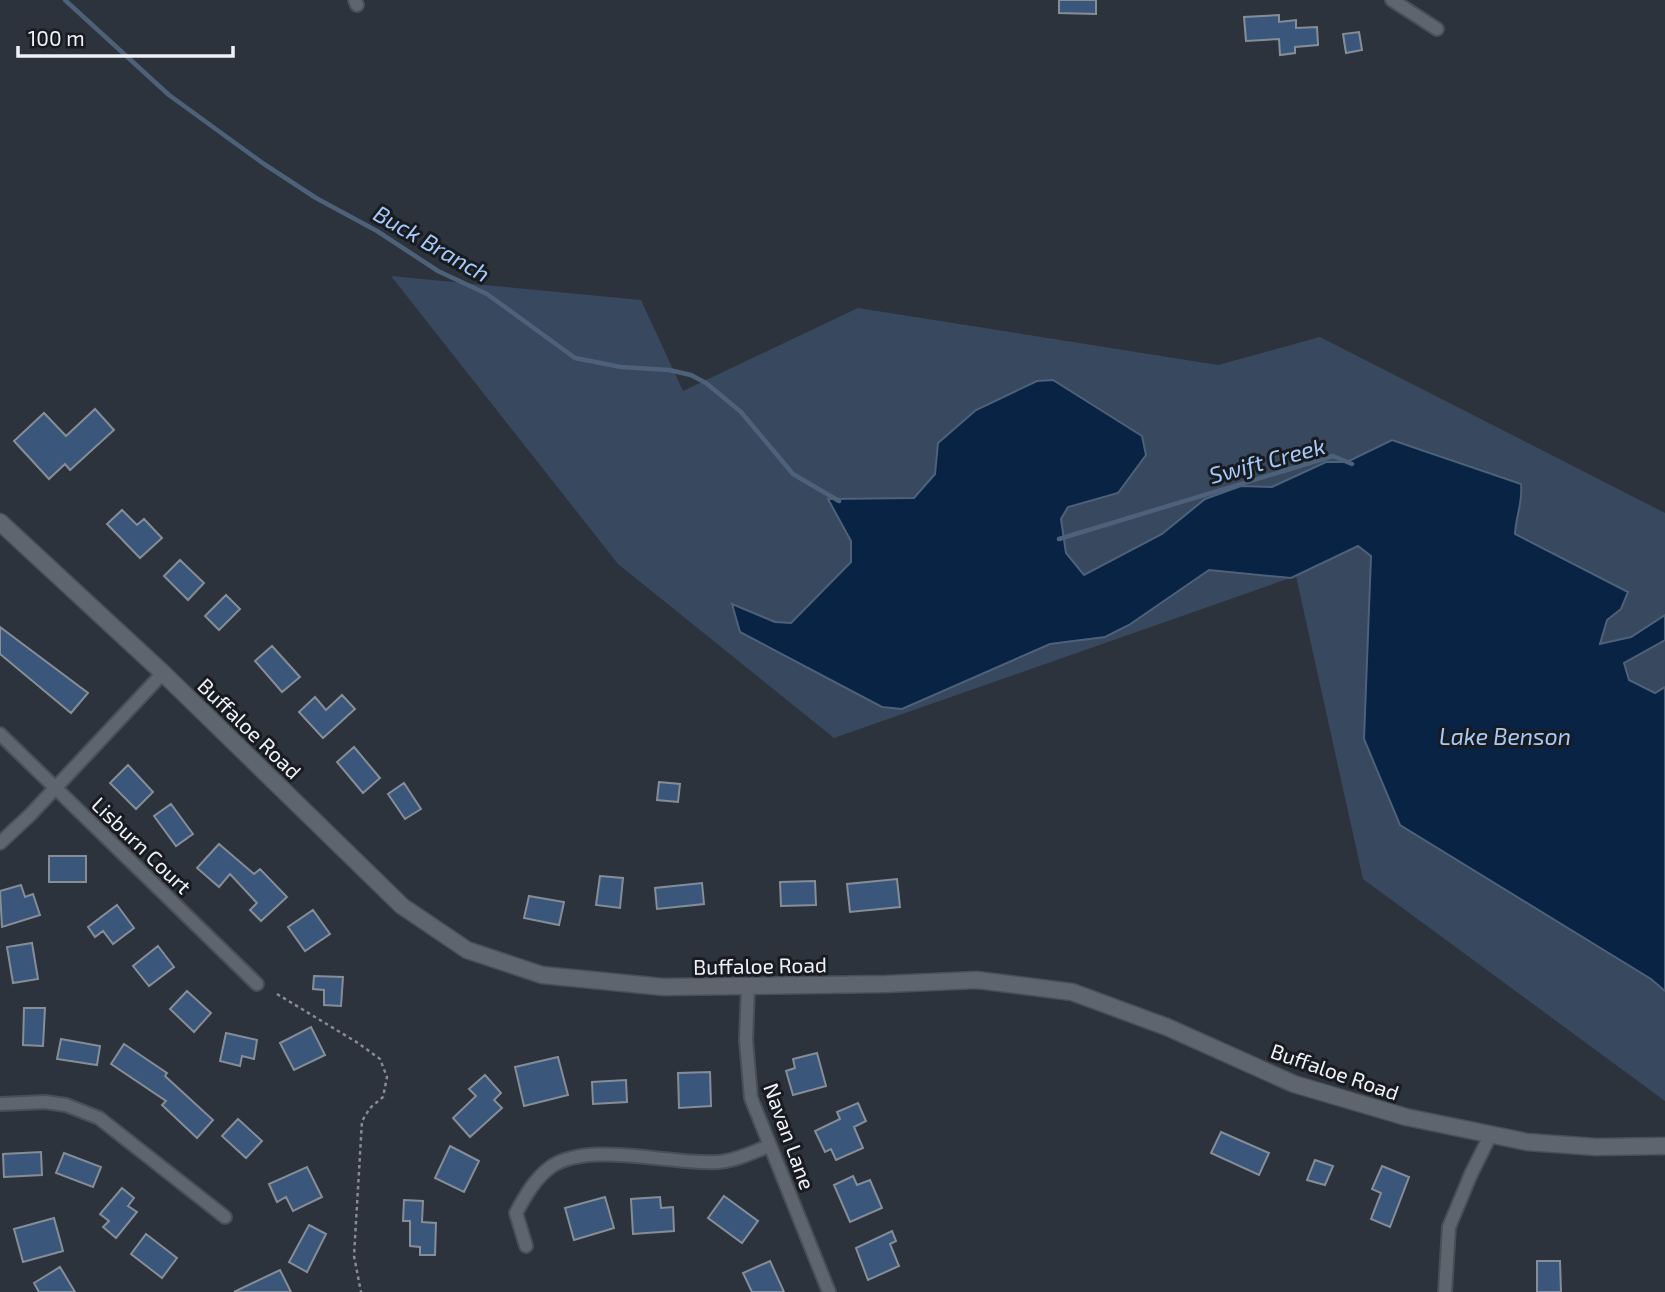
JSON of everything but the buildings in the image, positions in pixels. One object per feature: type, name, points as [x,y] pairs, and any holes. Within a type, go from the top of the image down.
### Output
[{"type":"street","points":[[1392,0],[1437,29]]},
{"type":"street","name":"Buffaloe Road","points":[[0,522],[163,673],[402,906],[467,950],[542,975],[663,987],[977,980],[1072,992],[1167,1027],[1294,1084],[1406,1118],[1527,1142],[1596,1147],[1665,1146]]},
{"type":"street","points":[[0,844],[163,673]]},
{"type":"street","name":"Lisburn Court","points":[[0,734],[257,984]]},
{"type":"street","name":"Navan Lane","points":[[748,986],[746,1040],[751,1098],[829,1292]]},
{"type":"street","points":[[0,1104],[45,1102],[66,1105],[99,1118],[225,1217]]},
{"type":"street","points":[[1445,1292],[1449,1227],[1491,1134]]},
{"type":"street","points":[[526,1246],[516,1213],[527,1191],[553,1166],[588,1154],[694,1163],[722,1162],[769,1146]]},
{"type":"path","points":[[277,995],[358,1042],[380,1059],[387,1077],[383,1097],[370,1108],[362,1121],[354,1256],[361,1292]]},
{"type":"shaded area","points":[[391,276],[641,300],[683,391],[858,308],[1218,365],[1320,337],[1665,513],[1665,1101],[1363,879],[1296,576],[834,738],[618,564]]},
{"type":"water","name":"Lake Benson","points":[[1053,380],[1142,436],[1146,455],[1118,493],[1068,507],[1061,519],[1066,553],[1084,575],[1162,534],[1205,499],[1241,486],[1272,487],[1326,462],[1347,462],[1392,440],[1521,484],[1515,534],[1628,592],[1621,609],[1607,620],[1600,644],[1631,637],[1665,615],[1665,640],[1624,663],[1629,680],[1655,693],[1665,687],[1665,991],[1651,979],[1400,825],[1364,739],[1371,556],[1358,546],[1291,578],[1209,570],[1129,625],[1105,637],[1050,644],[902,709],[882,707],[740,632],[732,604],[775,622],[791,623],[851,562],[851,541],[828,499],[914,498],[935,474],[938,443],[976,410],[1037,381]]},
{"type":"waterway","name":"Buck Branch","points":[[65,0],[169,95],[316,198],[377,231],[438,271],[487,294],[575,358],[621,367],[669,370],[691,375],[706,383],[741,412],[793,474],[839,501]]},
{"type":"waterway","name":"Swift Creek","points":[[1059,539],[1333,456],[1352,464]]}]
